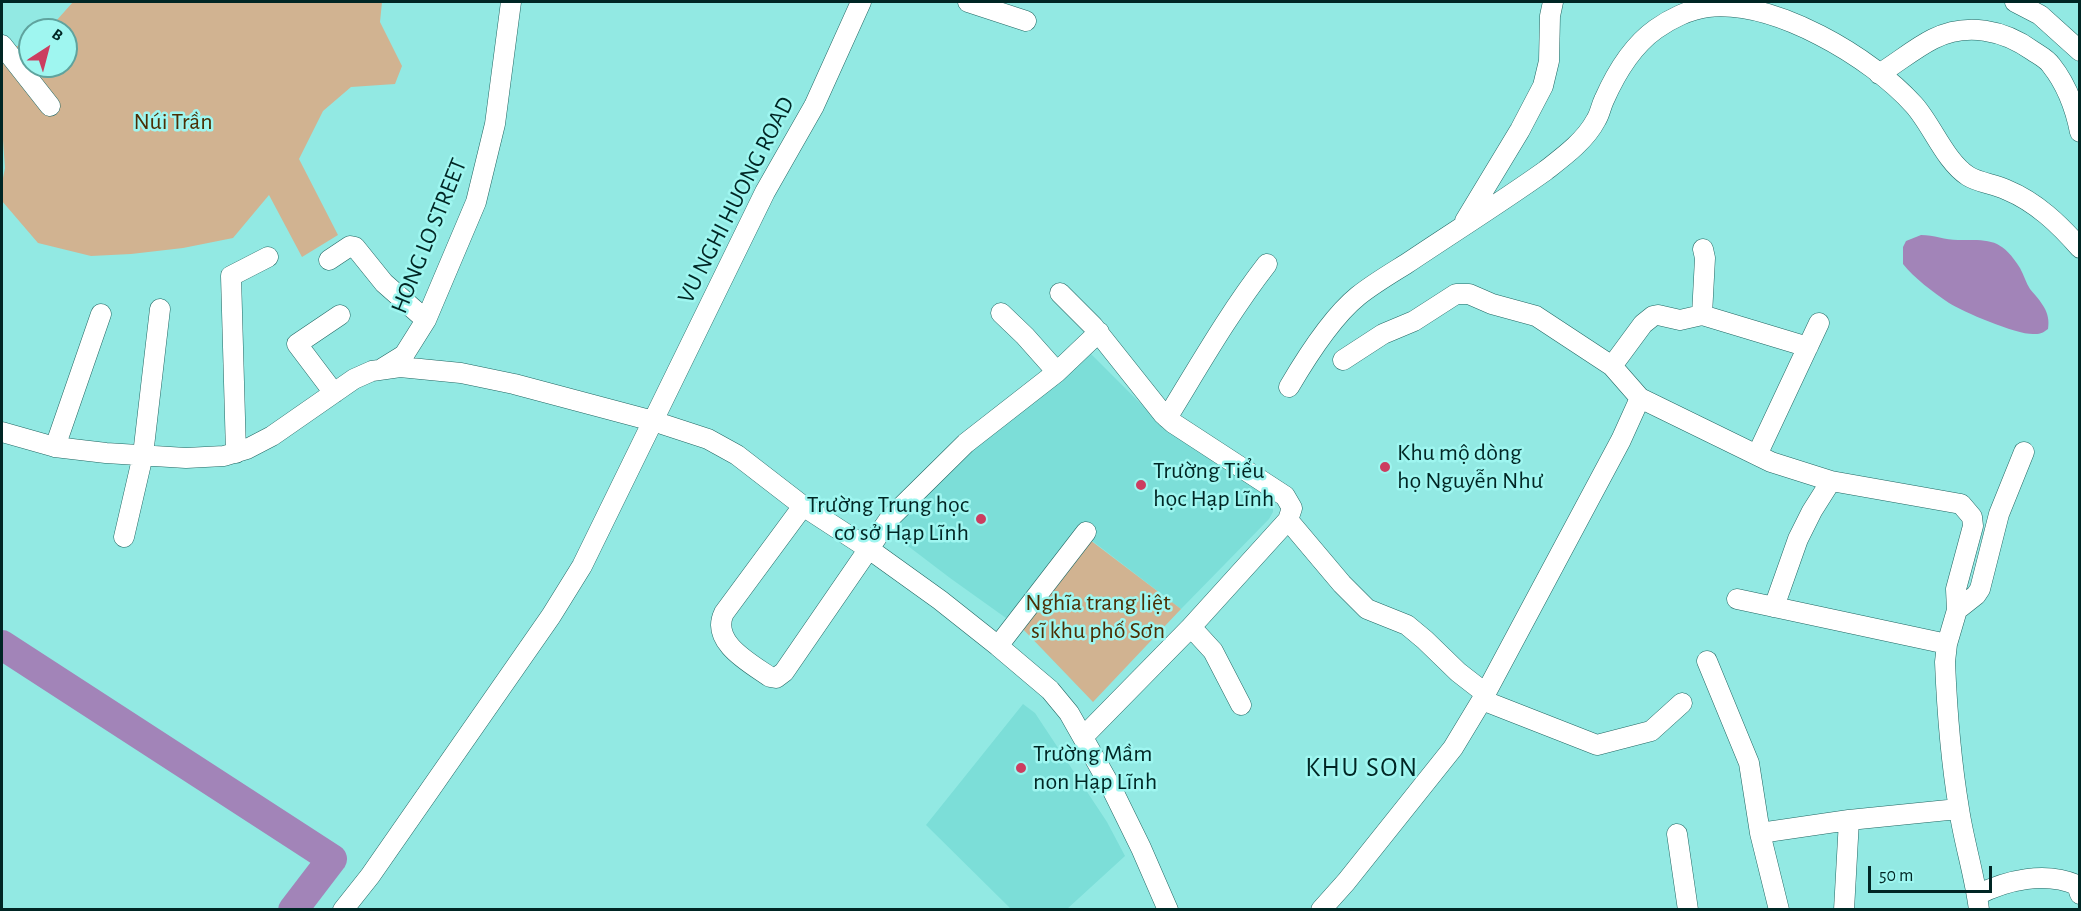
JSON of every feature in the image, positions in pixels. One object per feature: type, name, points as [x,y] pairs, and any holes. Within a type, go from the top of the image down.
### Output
[{"type":"street","name":"HONG LO STREET","points":[[383,368],[404,355],[426,320],[476,202],[495,124],[511,2]]},
{"type":"street","name":"VU NGHI HUONG ROAD","points":[[343,909],[383,857],[551,616],[582,566],[632,469],[653,420],[765,192],[814,106],[861,2]]},
{"type":"street","points":[[968,2],[1026,21]]},
{"type":"street","points":[[1462,226],[1520,130],[1543,86],[1549,61],[1550,15],[1553,2]]},
{"type":"street","points":[[2015,2],[2040,15],[2079,51]]},
{"type":"street","points":[[1289,387],[1329,328],[1358,296],[1565,156],[1596,120],[1620,68],[1641,43],[1655,30],[1691,11],[1708,7],[1724,6],[1766,13],[1814,30],[1855,55],[1915,107],[1958,167],[1968,176],[2000,187],[2029,201],[2079,242]]},
{"type":"street","points":[[1879,74],[1934,38],[1959,31],[1989,30],[2003,34],[2018,40],[2050,63],[2068,90],[2079,132]]},
{"type":"street","points":[[2,45],[50,106]]},
{"type":"street","points":[[329,260],[350,246],[355,247],[384,283],[426,320]]},
{"type":"street","points":[[1702,315],[1706,258],[1703,249]]},
{"type":"street","points":[[236,453],[231,276],[268,257]]},
{"type":"street","points":[[1167,418],[1219,332],[1267,264]]},
{"type":"street","points":[[1060,293],[1099,332],[1167,418],[1285,496],[1292,508],[1288,520],[1191,627],[1083,737]]},
{"type":"street","points":[[1343,360],[1383,334],[1414,321],[1456,294],[1469,294],[1492,304],[1536,316],[1612,366],[1641,398],[1771,462],[1831,481],[1961,504],[1972,517],[1973,526],[1956,589],[1957,610],[1947,644],[1945,662],[1959,809],[1978,902],[1995,886],[2024,879],[2066,880],[2077,885],[2079,894]]},
{"type":"street","points":[[124,537],[143,455],[160,309]]},
{"type":"street","points":[[1001,313],[1057,372]]},
{"type":"street","points":[[55,447],[101,314]]},
{"type":"street","points":[[334,393],[297,344],[339,315]]},
{"type":"street","points":[[1612,366],[1643,324],[1653,316],[1659,315],[1680,320],[1702,315],[1808,347]]},
{"type":"street","points":[[1757,456],[1819,323]]},
{"type":"street","points":[[803,506],[724,613],[720,624],[726,641],[737,653],[770,677],[776,678],[784,672],[890,518],[966,443],[1057,372],[1099,332]]},
{"type":"street","points":[[2,432],[55,447],[143,455],[213,457],[236,453],[272,436],[354,379],[372,371],[383,368],[414,368],[490,378],[653,420],[722,446],[803,506],[869,549],[998,646],[1050,690],[1069,713],[1132,827],[1168,909]]},
{"type":"street","points":[[1321,909],[1346,882],[1453,748],[1484,696],[1621,440],[1641,398]]},
{"type":"street","points":[[1957,610],[1980,589],[2000,513],[2024,452]]},
{"type":"street","points":[[1774,607],[1798,539],[1831,481]]},
{"type":"street","points":[[1288,520],[1342,584],[1367,609],[1407,626],[1484,696],[1597,745],[1651,731],[1682,704]]},
{"type":"street","points":[[998,646],[1086,532]]},
{"type":"street","points":[[1737,599],[1947,644]]},
{"type":"street","points":[[1191,627],[1213,651],[1241,705]]},
{"type":"street","points":[[1707,661],[1749,763],[1760,833],[1779,909]]},
{"type":"street","points":[[1760,833],[1849,820],[1959,809]]},
{"type":"street","points":[[1844,909],[1849,820]]},
{"type":"street","points":[[1677,834],[1688,909]]},
{"type":"shaded area","points":[[1921,235],[1953,240],[1987,241],[2007,251],[2044,307],[2048,317],[2048,329],[2042,333],[2028,334],[1978,317],[1949,303],[1918,280],[1903,264],[1903,247],[1906,241]]},
{"type":"shaded area","name":"Trường Tiểu học Hạp Lĩnh","points":[[1089,352],[1148,411],[1240,474],[1268,498],[1273,505],[1273,512],[1269,519],[1181,609],[1078,530],[1006,618],[887,530],[937,477]]},
{"type":"shaded area","name":"Trường Mầm non Hạp Lĩnh","points":[[1023,704],[1035,713],[1107,822],[1125,856],[1067,909],[1011,909],[926,825]]},
{"type":"green space","name":"Núi Trần","points":[[73,2],[382,2],[380,22],[402,66],[395,84],[351,87],[323,111],[299,159],[338,235],[302,257],[269,195],[233,238],[183,248],[91,256],[38,243],[2,201],[5,168],[2,126],[2,57],[18,46],[18,78],[78,78],[78,18],[59,18]]},
{"type":"green space","name":"Nghĩa trang liệt sĩ khu phố Sơn","points":[[1090,540],[1181,609],[1093,702],[1020,626]]},
{"type":"waterway","points":[[2,645],[332,859],[293,910]]},
{"type":"place","name":"Khu mộ dòng họ Nguyễn Như","points":[[1385,467]]},
{"type":"place","name":"Trường Tiểu học Hạp Lĩnh","points":[[1141,485]]},
{"type":"place","name":"Trường Trung học cơ sở Hạp Lĩnh","points":[[981,519]]},
{"type":"place","name":"Trường Mầm non Hạp Lĩnh","points":[[1021,768]]},
{"type":"district","name":"KHU SON","points":[[1362,768]]}]
